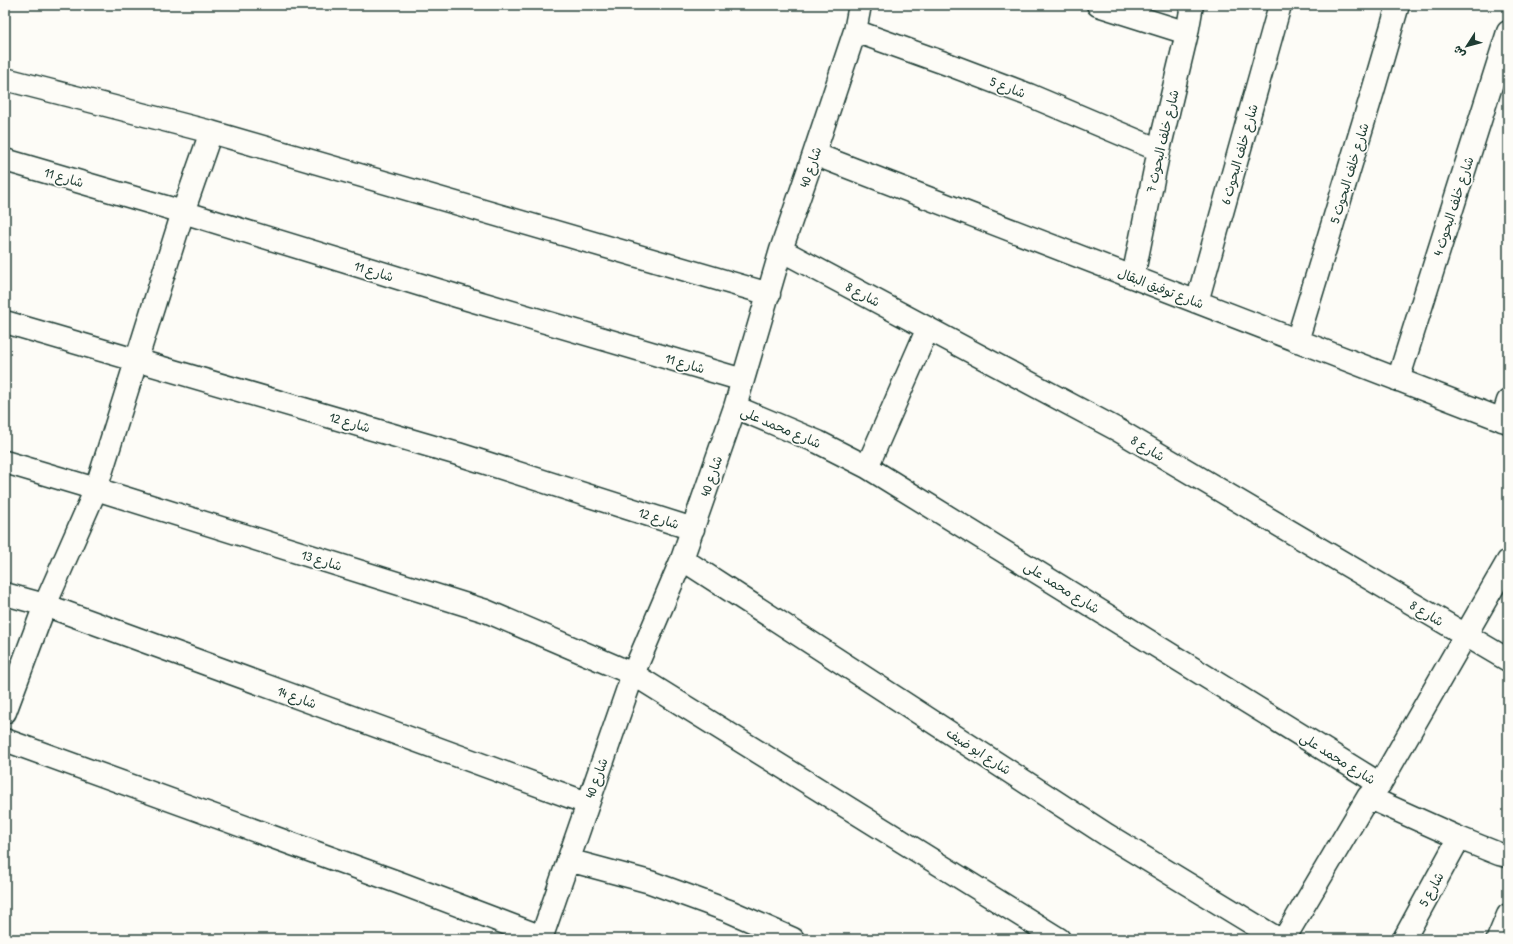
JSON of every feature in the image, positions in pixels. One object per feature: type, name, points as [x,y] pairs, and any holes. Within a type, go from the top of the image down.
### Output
[{"type":"street","name":"شارع 40","points":[[541,938],[633,674],[682,559],[735,407],[781,250],[855,31],[860,5]]},
{"type":"street","points":[[1098,5],[1187,33]]},
{"type":"street","name":"شارع خلف البحوث 7","points":[[1133,277],[1159,150],[1187,33],[1192,5]]},
{"type":"street","name":"شارع خلف البحوث 6","points":[[1197,302],[1280,5]]},
{"type":"street","name":"شارع خلف البحوث 5","points":[[1298,341],[1374,91],[1398,5]]},
{"type":"street","name":"شارع 5","points":[[855,31],[1029,95],[1159,150]]},
{"type":"street","name":"شارع خلف البحوث 4","points":[[1398,380],[1508,32]]},
{"type":"street","points":[[5,78],[211,132],[769,294]]},
{"type":"street","points":[[5,712],[45,605],[96,489],[183,212],[211,132]]},
{"type":"street","name":"شارع توفيق البقال","points":[[814,154],[1398,380],[1506,414]]},
{"type":"street","name":"شارع 11","points":[[5,160],[183,212],[457,296],[743,380]]},
{"type":"street","name":"شارع 8","points":[[781,250],[1118,430],[1508,660]]},
{"type":"street","name":"شارع 12","points":[[5,322],[458,454],[693,529]]},
{"type":"street","points":[[867,467],[928,328]]},
{"type":"street","name":"شارع محمد على","points":[[735,407],[818,442],[867,467],[1374,790],[1459,838],[1508,856]]},
{"type":"street","name":"شارع 13","points":[[5,462],[486,611],[633,674],[1059,939]]},
{"type":"street","name":"شارع ابو ضيف","points":[[682,559],[1107,835],[1278,939]]},
{"type":"street","points":[[1284,939],[1374,790],[1508,561]]},
{"type":"street","name":"شارع 14","points":[[5,594],[45,605],[587,803]]},
{"type":"street","points":[[5,740],[400,883],[541,938]]},
{"type":"street","name":"شارع 5","points":[[1404,939],[1459,838]]},
{"type":"street","points":[[568,860],[650,882],[729,911],[793,939]]},
{"type":"street","points":[[1498,939],[1508,915]]}]
